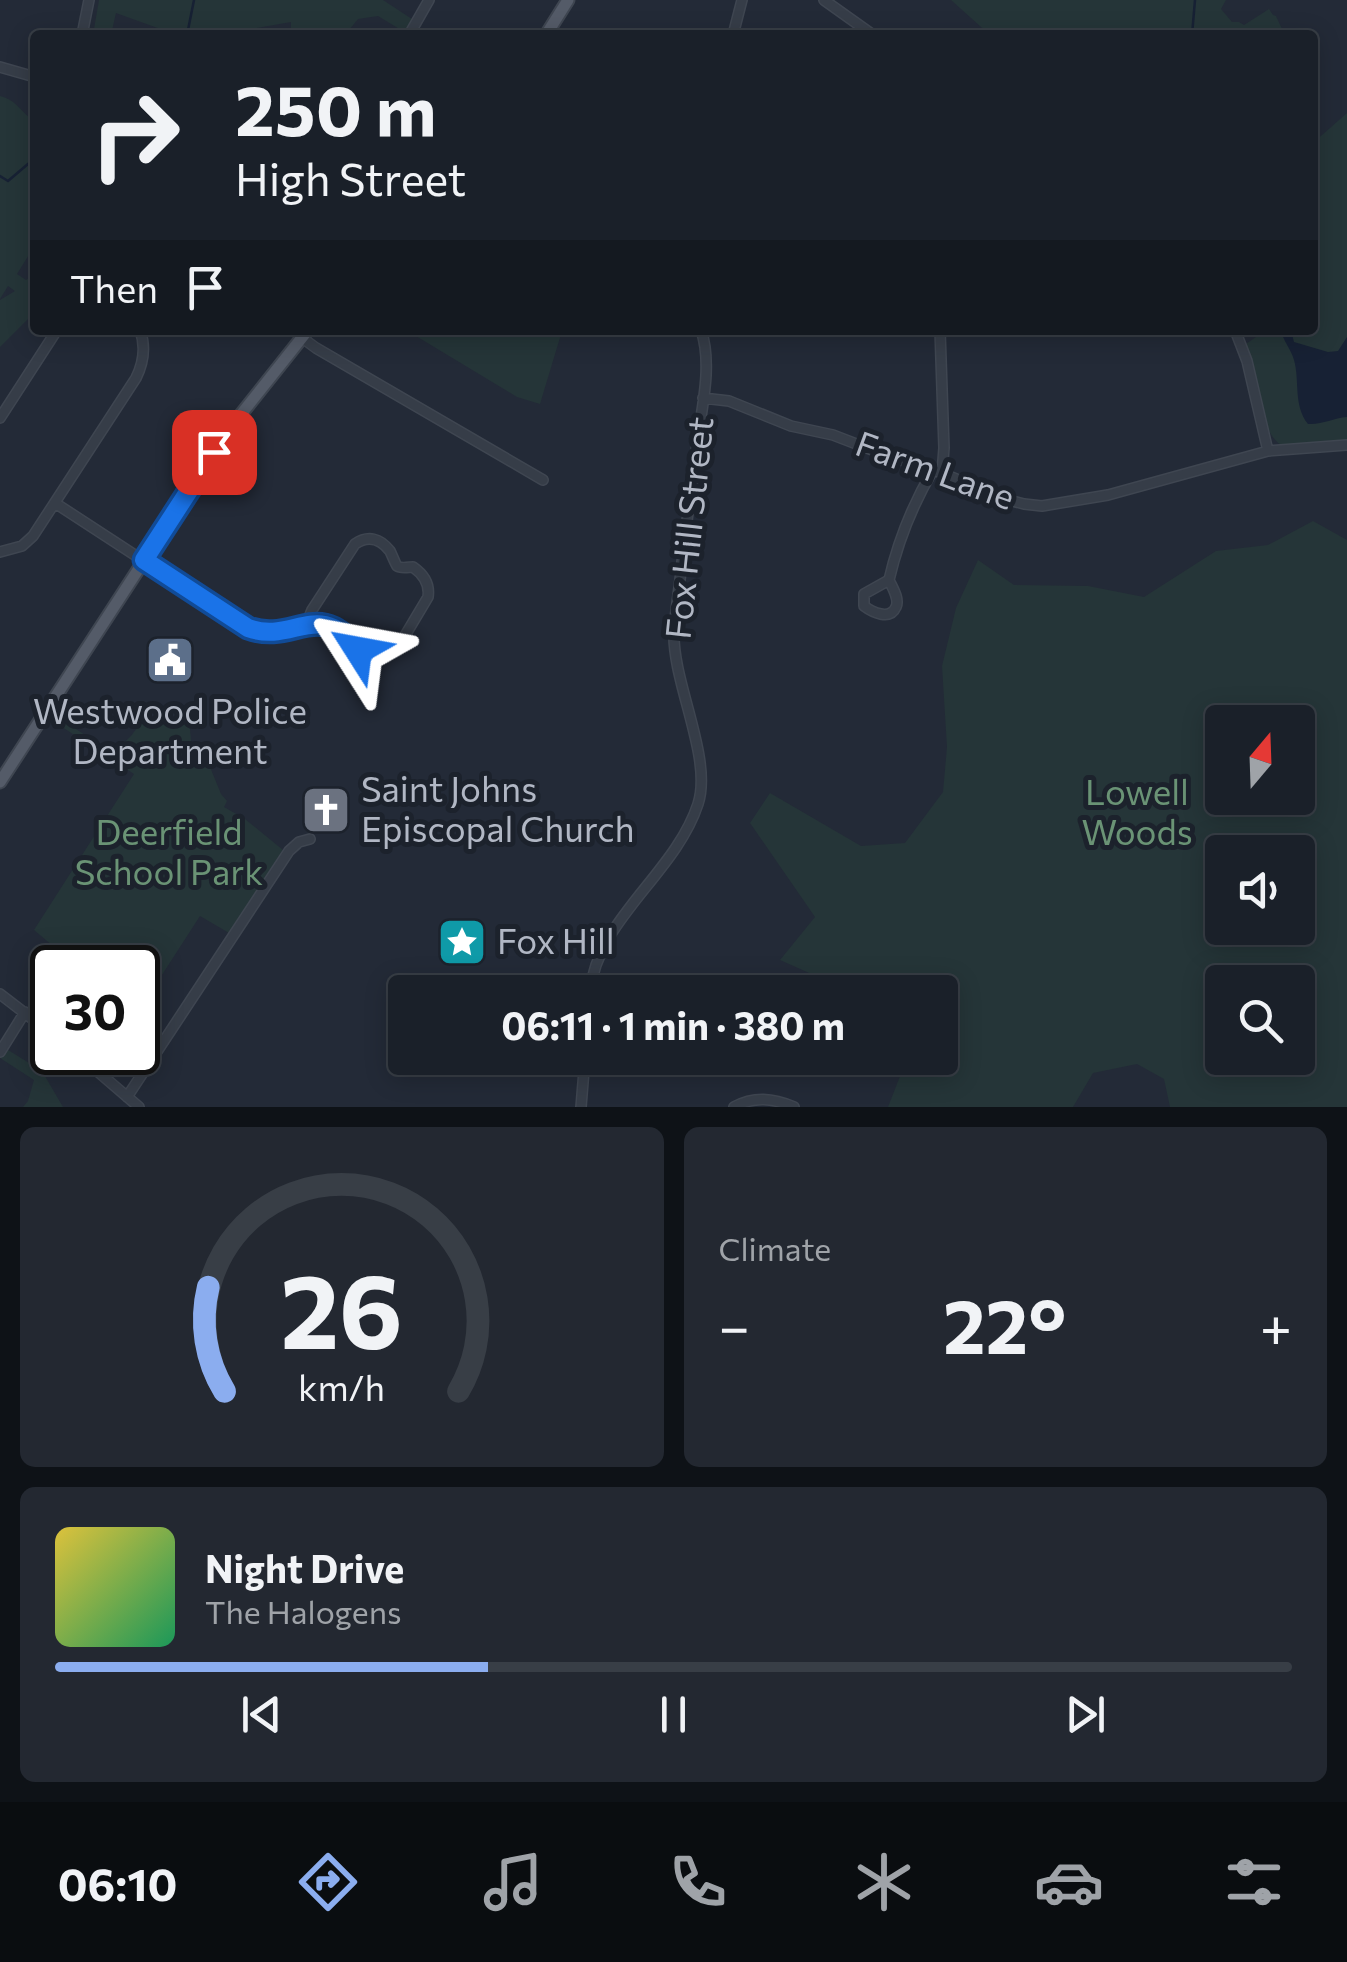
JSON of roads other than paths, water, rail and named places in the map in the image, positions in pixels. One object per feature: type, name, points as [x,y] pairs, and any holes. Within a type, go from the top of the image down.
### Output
[{"type":"main road","points":[[549,30],[568,0]]},
{"type":"main road","points":[[0,782],[232,427],[304,335]]},
{"type":"street","points":[[83,30],[89,0]]},
{"type":"street","points":[[412,30],[429,0]]},
{"type":"street","points":[[734,30],[742,0]]},
{"type":"street","points":[[824,0],[866,30]]},
{"type":"street","points":[[0,67],[30,76]]},
{"type":"street","points":[[0,418],[54,335]]},
{"type":"street","points":[[0,552],[22,546],[55,503],[142,366],[141,335]]},
{"type":"street","points":[[306,335],[316,348],[543,480]]},
{"type":"street","name":"Fox Hill Street","points":[[594,975],[599,954],[673,854],[700,800],[701,766],[674,632],[703,398],[702,335]]},
{"type":"street","points":[[889,580],[918,496],[937,471],[944,448],[940,335]]},
{"type":"street","points":[[1237,335],[1268,451]]},
{"type":"street","name":"Farm Lane","points":[[703,398],[729,400],[791,426],[833,435],[937,471],[1001,498],[1042,506],[1108,495],[1268,451],[1347,445]]},
{"type":"street","points":[[55,503],[248,628],[269,632],[306,625],[332,626],[346,634],[366,656],[386,657],[400,644],[429,589],[420,572],[410,566],[397,566],[382,544],[372,537],[363,538],[355,544],[306,625]]},
{"type":"street","points":[[127,1096],[289,850],[310,839]]},
{"type":"street","points":[[0,994],[30,1016]]},
{"type":"street","points":[[0,1052],[25,1012]]},
{"type":"street","points":[[102,1075],[139,1107]]},
{"type":"street","points":[[581,1107],[584,1075]]},
{"type":"street","points":[[734,1107],[752,1100],[780,1101],[794,1107]]},
{"type":"water","points":[[1282,335],[1292,335],[1294,342],[1328,352],[1338,351],[1347,337],[1347,417],[1308,424],[1299,401],[1294,360]]},
{"type":"waterway","points":[[188,30],[194,0]]},
{"type":"waterway","points":[[1192,30],[1195,0]]},
{"type":"waterway","points":[[0,176],[8,181],[30,162]]},
{"type":"place","name":"Westwood Police Department","points":[[170,660]]},
{"type":"place","name":"Saint Johns Episcopal Church","points":[[326,810]]},
{"type":"place","name":"Fox Hill","points":[[462,942]]},
{"type":"park label","name":"Lowell Woods","points":[[1137,813]]},
{"type":"park label","name":"Deerfield School Park","points":[[169,853]]}]
